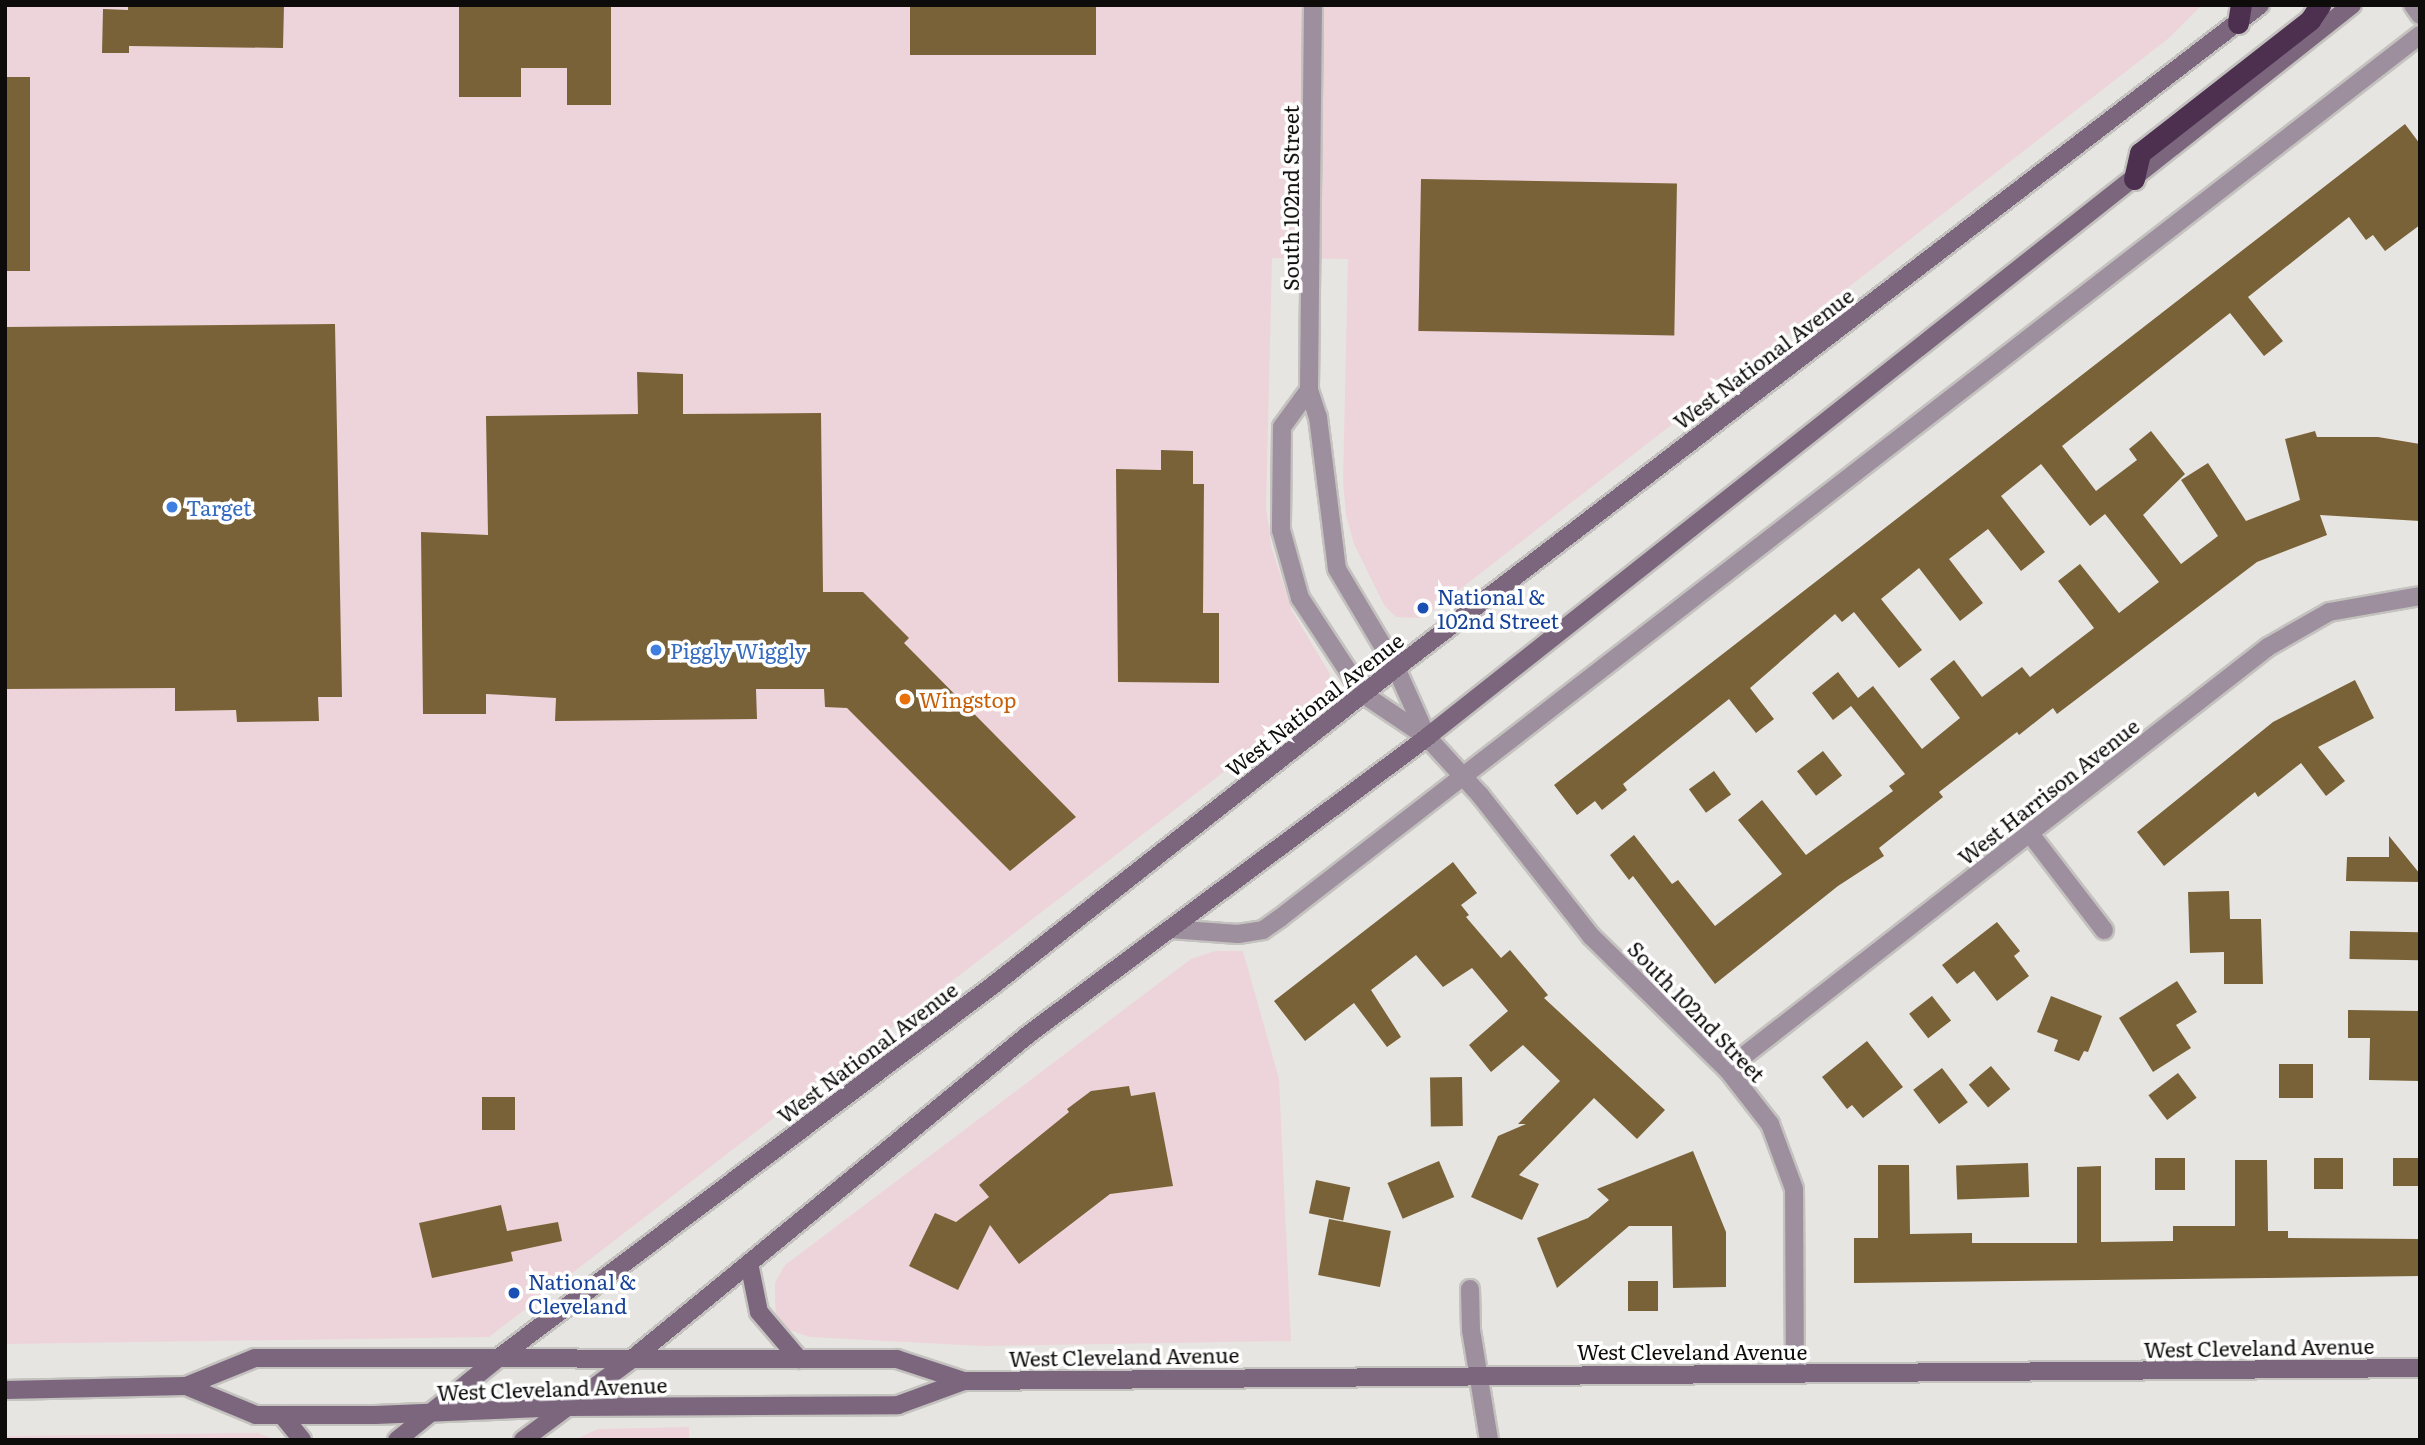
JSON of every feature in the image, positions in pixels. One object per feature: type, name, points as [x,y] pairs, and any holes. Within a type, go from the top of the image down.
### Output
[{"type":"highway","points":[[2134,179],[2140,153],[2309,20],[2320,5]]},
{"type":"main road","name":"West National Avenue","points":[[397,1440],[497,1359],[992,986],[1396,668],[2239,14],[2260,5]]},
{"type":"main road","points":[[523,1440],[632,1359],[1029,1034],[1426,737],[2352,5]]},
{"type":"main road","points":[[749,1264],[759,1312],[799,1359]]},
{"type":"main road","name":"West Cleveland Avenue","points":[[5,1390],[186,1386],[255,1358],[897,1359],[964,1381],[2420,1368]]},
{"type":"main road","name":"West Cleveland Avenue","points":[[186,1386],[256,1415],[428,1415],[566,1407],[898,1405],[964,1381]]},
{"type":"main road","points":[[282,1415],[302,1440]]},
{"type":"street","name":"South 102nd Street","points":[[1313,5],[1309,390],[1318,417],[1337,569],[1396,668],[1426,737]]},
{"type":"street","points":[[2413,5],[2420,15]]},
{"type":"street","points":[[1170,929],[1238,934],[1263,930],[2420,35]]},
{"type":"street","name":"South 102nd Street","points":[[1309,390],[1282,427],[1281,530],[1300,598],[1363,694],[1426,737],[1464,777],[1591,936],[1727,1069],[1770,1124],[1794,1189],[1795,1374]]},
{"type":"street","name":"West Harrison Avenue","points":[[1727,1069],[2031,835],[2268,647],[2329,612],[2420,597]]},
{"type":"street","points":[[2031,835],[2104,930]]},
{"type":"street","points":[[1470,1289],[1471,1330],[1481,1375],[1489,1440]]},
{"type":"shaded area","points":[[5,5],[2202,5],[2169,38],[1423,618],[1396,617],[1384,605],[1354,544],[1346,515],[1343,480],[1348,259],[1272,258],[1266,508],[1272,549],[1292,611],[1330,674],[1324,695],[489,1337],[5,1344]]},
{"type":"shaded area","points":[[1215,951],[1243,951],[1279,1079],[1291,1341],[982,1346],[810,1337],[786,1329],[776,1313],[775,1301],[775,1283],[785,1265],[1191,959]]},
{"type":"shaded area","points":[[689,1427],[689,1440],[574,1440],[598,1429]]},
{"type":"shaded area","points":[[258,1433],[277,1440],[5,1440],[5,1436]]},
{"type":"building","points":[[128,5],[284,5],[283,48],[129,46],[129,53],[102,53],[103,9],[128,10]]},
{"type":"building","points":[[459,5],[611,5],[611,105],[567,105],[567,68],[521,68],[521,97],[459,97]]},
{"type":"building","points":[[910,5],[1096,5],[1096,55],[910,55]]},
{"type":"building","points":[[5,77],[30,77],[30,271],[5,271]]},
{"type":"building","points":[[2405,124],[2420,144],[2420,225],[2385,251],[2373,235],[2366,240],[2349,217],[2248,297],[2283,341],[2264,356],[2230,313],[2062,446],[2096,491],[2137,460],[2129,449],[2151,431],[2185,474],[2143,515],[2181,564],[2218,536],[2181,480],[2208,463],[2246,521],[2300,500],[2285,439],[2315,431],[2317,437],[2378,437],[2420,444],[2420,521],[2320,515],[2327,535],[2257,562],[2057,714],[2053,708],[2019,735],[2017,732],[1939,792],[1943,797],[1879,848],[1884,856],[1838,886],[1715,984],[1633,876],[1629,880],[1610,855],[1634,835],[1672,884],[1678,880],[1715,926],[1782,874],[1738,820],[1762,800],[1806,855],[1893,791],[1889,786],[1905,774],[1851,706],[1833,720],[1812,693],[1838,672],[1858,698],[1873,686],[1922,749],[1960,718],[1930,679],[1954,660],[1982,697],[2022,667],[2030,677],[2094,628],[2058,581],[2080,564],[2119,613],[2159,582],[2105,514],[2090,526],[2041,464],[2001,496],[2045,552],[2021,571],[1988,529],[1949,559],[1983,603],[1960,621],[1919,568],[1881,599],[1922,650],[1899,668],[1854,612],[1842,622],[1835,614],[1750,688],[1774,719],[1756,733],[1729,699],[1623,784],[1627,790],[1602,810],[1595,801],[1577,815],[1554,785]]},
{"type":"building","points":[[1421,179],[1677,183],[1674,335],[1418,331]]},
{"type":"building","name":"Target","points":[[335,324],[342,697],[318,697],[319,721],[237,722],[236,710],[175,711],[175,688],[5,689],[5,327]]},
{"type":"building","points":[[637,372],[683,374],[683,414],[821,413],[823,592],[863,592],[909,638],[904,643],[1076,817],[1010,871],[847,708],[825,707],[824,689],[756,689],[757,719],[555,721],[556,698],[486,694],[486,714],[423,714],[421,532],[488,535],[486,416],[638,414]]},
{"type":"building","points":[[1161,450],[1193,451],[1193,484],[1204,484],[1203,613],[1219,613],[1219,683],[1118,682],[1116,469],[1161,470]]},
{"type":"building","points":[[2355,680],[2374,718],[2318,747],[2345,781],[2326,796],[2301,763],[2258,797],[2255,792],[2164,866],[2137,832],[2273,722]]},
{"type":"building","points":[[1823,751],[1842,775],[1816,796],[1797,771]]},
{"type":"building","points":[[1714,771],[1731,794],[1706,813],[1689,789]]},
{"type":"building","points":[[2389,836],[2420,874],[2420,882],[2346,881],[2347,857],[2389,857]]},
{"type":"building","points":[[1453,862],[1477,893],[1461,905],[1469,915],[1466,917],[1501,958],[1510,950],[1548,995],[1544,998],[1665,1110],[1637,1139],[1594,1098],[1519,1175],[1539,1184],[1522,1220],[1471,1197],[1498,1136],[1526,1124],[1518,1124],[1560,1081],[1523,1045],[1491,1072],[1469,1045],[1508,1011],[1472,968],[1443,987],[1416,955],[1371,990],[1401,1037],[1387,1047],[1354,1003],[1305,1041],[1274,1001]]},
{"type":"building","points":[[2229,891],[2230,919],[2261,919],[2263,984],[2224,984],[2224,952],[2190,953],[2188,892]]},
{"type":"building","points":[[1997,922],[2020,951],[2014,956],[2029,976],[1997,1001],[1974,971],[1957,984],[1942,965]]},
{"type":"building","points":[[2350,931],[2420,932],[2420,960],[2350,959]]},
{"type":"building","points":[[2177,981],[2197,1012],[2176,1025],[2191,1048],[2153,1072],[2119,1018]]},
{"type":"building","points":[[1932,996],[1951,1020],[1928,1038],[1909,1014]]},
{"type":"building","points":[[2051,996],[2102,1016],[2088,1052],[2084,1051],[2079,1061],[2054,1051],[2058,1040],[2037,1032]]},
{"type":"building","points":[[2348,1010],[2420,1011],[2420,1081],[2369,1080],[2370,1038],[2348,1038]]},
{"type":"building","points":[[1867,1041],[1903,1087],[1863,1118],[1852,1105],[1847,1109],[1822,1077]]},
{"type":"building","points":[[2279,1064],[2313,1064],[2313,1098],[2279,1098]]},
{"type":"building","points":[[1991,1066],[2010,1089],[1988,1108],[1969,1085]]},
{"type":"building","points":[[1942,1068],[1968,1102],[1939,1124],[1913,1090]]},
{"type":"building","points":[[2178,1073],[2197,1098],[2167,1120],[2148,1095]]},
{"type":"building","points":[[1462,1077],[1463,1126],[1431,1127],[1430,1078]]},
{"type":"building","points":[[1129,1086],[1131,1096],[1155,1092],[1173,1186],[1110,1194],[1019,1264],[990,1225],[958,1290],[909,1266],[935,1213],[956,1222],[989,1197],[979,1185],[1069,1112],[1067,1109],[1091,1091]]},
{"type":"building","points":[[482,1097],[515,1097],[515,1130],[482,1130]]},
{"type":"building","points":[[1693,1151],[1726,1232],[1726,1287],[1673,1288],[1672,1226],[1629,1226],[1557,1288],[1537,1238],[1588,1218],[1609,1200],[1597,1189]]},
{"type":"building","points":[[2155,1158],[2185,1158],[2185,1190],[2155,1190]]},
{"type":"building","points":[[2314,1158],[2343,1158],[2343,1189],[2314,1189]]},
{"type":"building","points":[[2393,1158],[2420,1158],[2420,1186],[2393,1186]]},
{"type":"building","points":[[2235,1160],[2267,1160],[2268,1231],[2288,1231],[2288,1238],[2420,1239],[2420,1276],[1854,1283],[1854,1238],[1878,1238],[1878,1165],[1909,1165],[1910,1234],[1972,1233],[1972,1243],[2077,1243],[2077,1167],[2101,1166],[2101,1242],[2173,1241],[2173,1226],[2235,1226]]},
{"type":"building","points":[[1439,1161],[1454,1197],[1403,1219],[1387,1183]]},
{"type":"building","points":[[2028,1163],[2029,1197],[1957,1199],[1956,1166]]},
{"type":"building","points":[[1316,1180],[1350,1187],[1343,1221],[1309,1213]]},
{"type":"building","points":[[501,1205],[507,1231],[558,1222],[562,1241],[511,1252],[513,1261],[432,1278],[419,1223]]},
{"type":"building","points":[[1329,1219],[1391,1231],[1380,1287],[1318,1275]]},
{"type":"building","points":[[1628,1281],[1658,1281],[1658,1311],[1628,1311]]},
{"type":"place","name":"Target","points":[[172,507]]},
{"type":"place","name":"National & 102nd Street","points":[[1423,608]]},
{"type":"place","name":"Piggly Wiggly","points":[[656,650]]},
{"type":"place","name":"Wingstop","points":[[905,699]]},
{"type":"place","name":"National & Cleveland","points":[[514,1293]]}]
